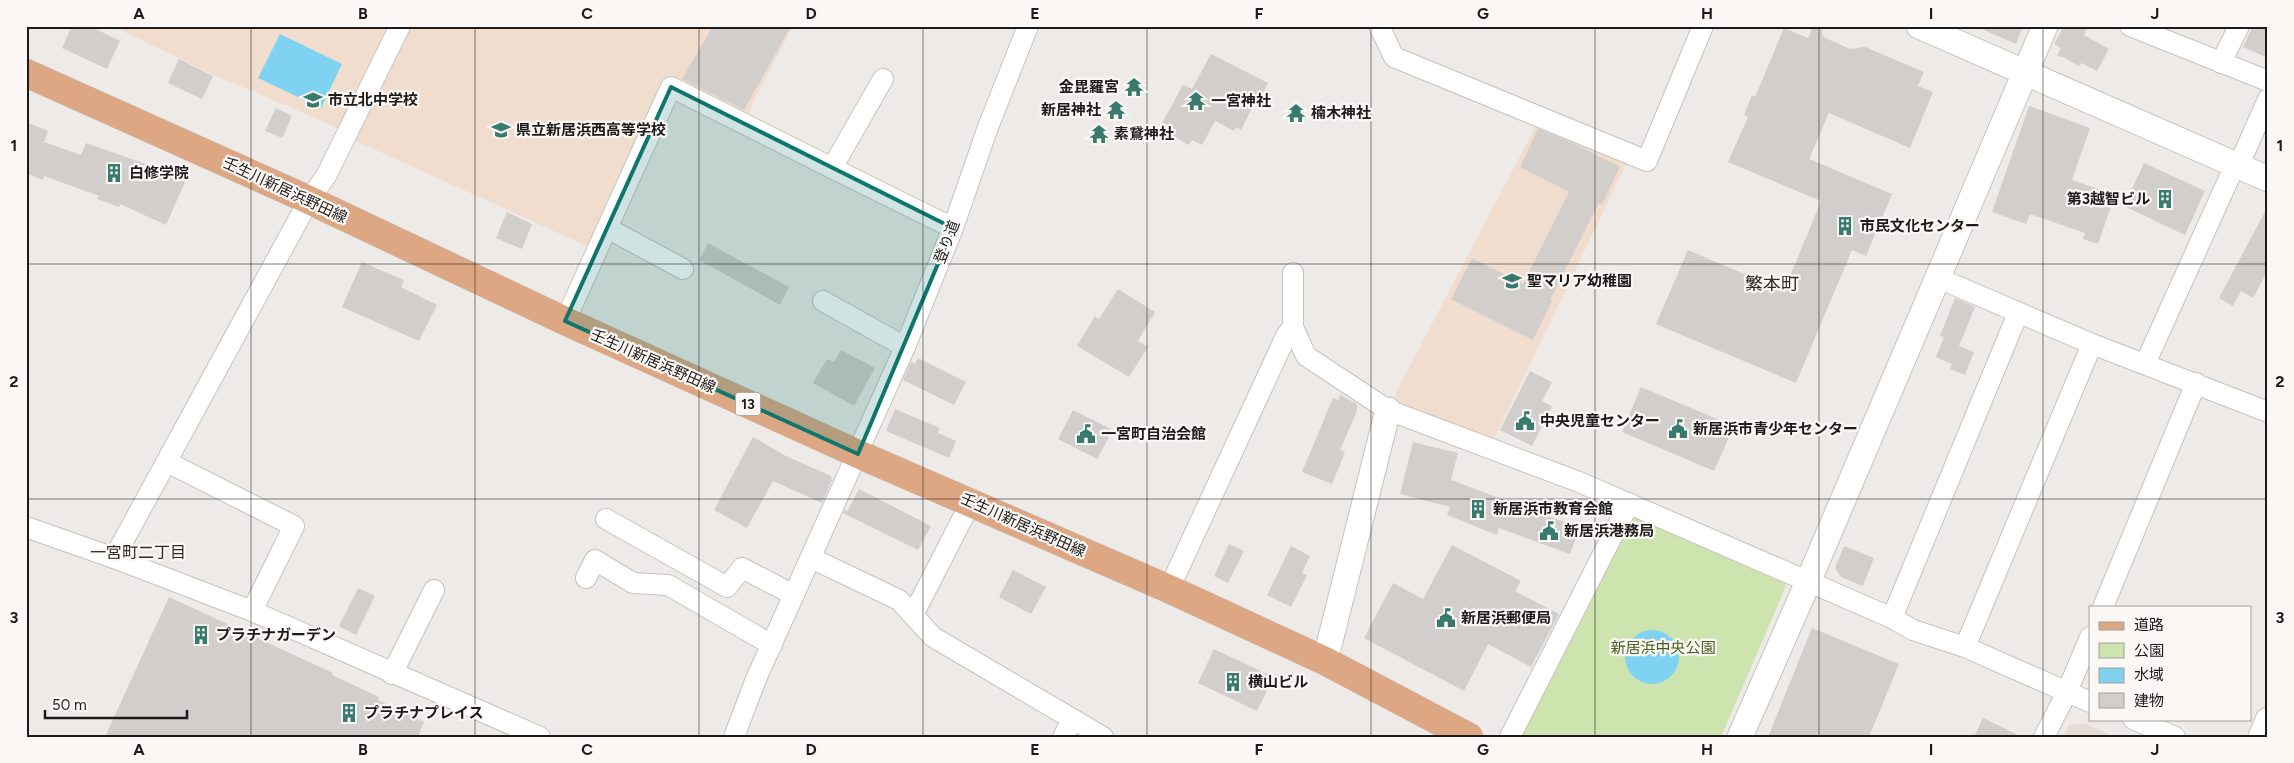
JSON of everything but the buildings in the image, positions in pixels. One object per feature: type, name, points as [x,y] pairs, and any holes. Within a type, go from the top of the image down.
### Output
[{"type":"main road","name":"壬生川新居浜野田線","points":[[26,73],[309,200],[565,321],[858,454],[1169,589],[1325,661],[1469,737]]},
{"type":"street","points":[[114,558],[168,462],[309,200],[326,176],[400,26]]},
{"type":"street","name":"登り道","points":[[734,737],[772,645],[905,347],[953,228],[988,127],[1028,26]]},
{"type":"street","points":[[1380,26],[1394,57],[1647,161],[1703,26]]},
{"type":"street","points":[[1919,26],[2268,179]]},
{"type":"street","points":[[1740,737],[2045,26]]},
{"type":"street","points":[[2130,26],[2268,81]]},
{"type":"street","points":[[2221,62],[2239,26]]},
{"type":"street","points":[[832,168],[883,79]]},
{"type":"street","points":[[565,321],[671,87],[953,228]]},
{"type":"street","points":[[2145,364],[2268,99]]},
{"type":"street","points":[[607,228],[684,269]]},
{"type":"street","points":[[1293,273],[1293,327],[1306,356],[1388,410],[1579,482],[1892,618],[1914,630],[1965,647],[2089,702]]},
{"type":"street","points":[[1938,278],[2092,344],[2268,412]]},
{"type":"street","points":[[823,301],[905,347]]},
{"type":"street","points":[[1892,618],[2018,313]]},
{"type":"street","points":[[1169,589],[1286,336],[1293,327]]},
{"type":"street","points":[[1965,647],[2092,344]]},
{"type":"street","points":[[2103,606],[2196,383]]},
{"type":"street","points":[[1325,661],[1388,410]]},
{"type":"street","points":[[168,462],[294,526],[252,612]]},
{"type":"street","points":[[913,615],[971,502]]},
{"type":"street","points":[[1510,737],[1629,503]]},
{"type":"street","points":[[606,519],[727,587],[742,568],[794,595]]},
{"type":"street","points":[[26,527],[114,558],[252,612],[540,737]]},
{"type":"street","points":[[811,558],[899,600],[933,637],[1068,728],[1103,737]]},
{"type":"street","points":[[586,578],[595,560],[633,583],[668,585],[772,645]]},
{"type":"street","points":[[392,674],[434,590]]},
{"type":"street","points":[[2044,737],[2067,692],[2089,639]]},
{"type":"street","points":[[2134,720],[2175,737]]},
{"type":"street","points":[[2261,737],[2268,720]]},
{"type":"highlighted area","points":[[671,87],[953,228],[858,454],[565,321]]},
{"type":"shaded area","name":"市立北中学校","points":[[112,26],[389,26],[338,128],[208,72]]},
{"type":"shaded area","name":"県立新居浜西高等学校","points":[[412,26],[793,26],[745,118],[674,78],[662,83],[589,247],[356,141]]},
{"type":"shaded area","name":"聖マリア幼稚園","points":[[1538,122],[1628,160],[1494,439],[1391,402]]},
{"type":"shaded area","points":[[2084,723],[2116,737],[2063,737],[2069,725]]},
{"type":"green space","name":"新居浜中央公園","points":[[1632,514],[1781,576],[1786,586],[1721,737],[1519,737]]},
{"type":"water","points":[[280,34],[342,64],[321,108],[258,78]]},
{"type":"water","points":[[1652,630],[1662,632],[1671,638],[1677,647],[1679,657],[1677,667],[1671,676],[1662,682],[1652,684],[1642,682],[1633,676],[1627,667],[1625,657],[1627,647],[1633,638],[1642,632]]},
{"type":"place","name":"金毘羅宮","points":[[1134,87]]},
{"type":"place","name":"市立北中学校","points":[[313,100]]},
{"type":"place","name":"一宮神社","points":[[1196,101]]},
{"type":"place","name":"新居神社","points":[[1116,110]]},
{"type":"place","name":"楠木神社","points":[[1296,113]]},
{"type":"place","name":"県立新居浜西高等学校","points":[[501,130]]},
{"type":"place","name":"素鵞神社","points":[[1099,134]]},
{"type":"place","name":"白修学院","points":[[114,173]]},
{"type":"place","name":"第3越智ビル","points":[[2165,199]]},
{"type":"place","name":"市民文化センター","points":[[1845,226]]},
{"type":"place","name":"聖マリア幼稚園","points":[[1512,281]]},
{"type":"place","name":"中央児童センター","points":[[1525,421]]},
{"type":"place","name":"新居浜市青少年センター","points":[[1678,429]]},
{"type":"place","name":"一宮町自治会館","points":[[1086,434]]},
{"type":"place","name":"新居浜市教育会館","points":[[1478,509]]},
{"type":"place","name":"新居浜港務局","points":[[1549,531]]},
{"type":"place","name":"新居浜郵便局","points":[[1446,618]]},
{"type":"place","name":"プラチナガーデン","points":[[201,635]]},
{"type":"place","name":"横山ビル","points":[[1233,682]]},
{"type":"place","name":"プラチナプレイス","points":[[349,713]]},
{"type":"district","name":"繁本町","points":[[1772,284]]},
{"type":"district","name":"一宮町二丁目","points":[[138,552]]}]
